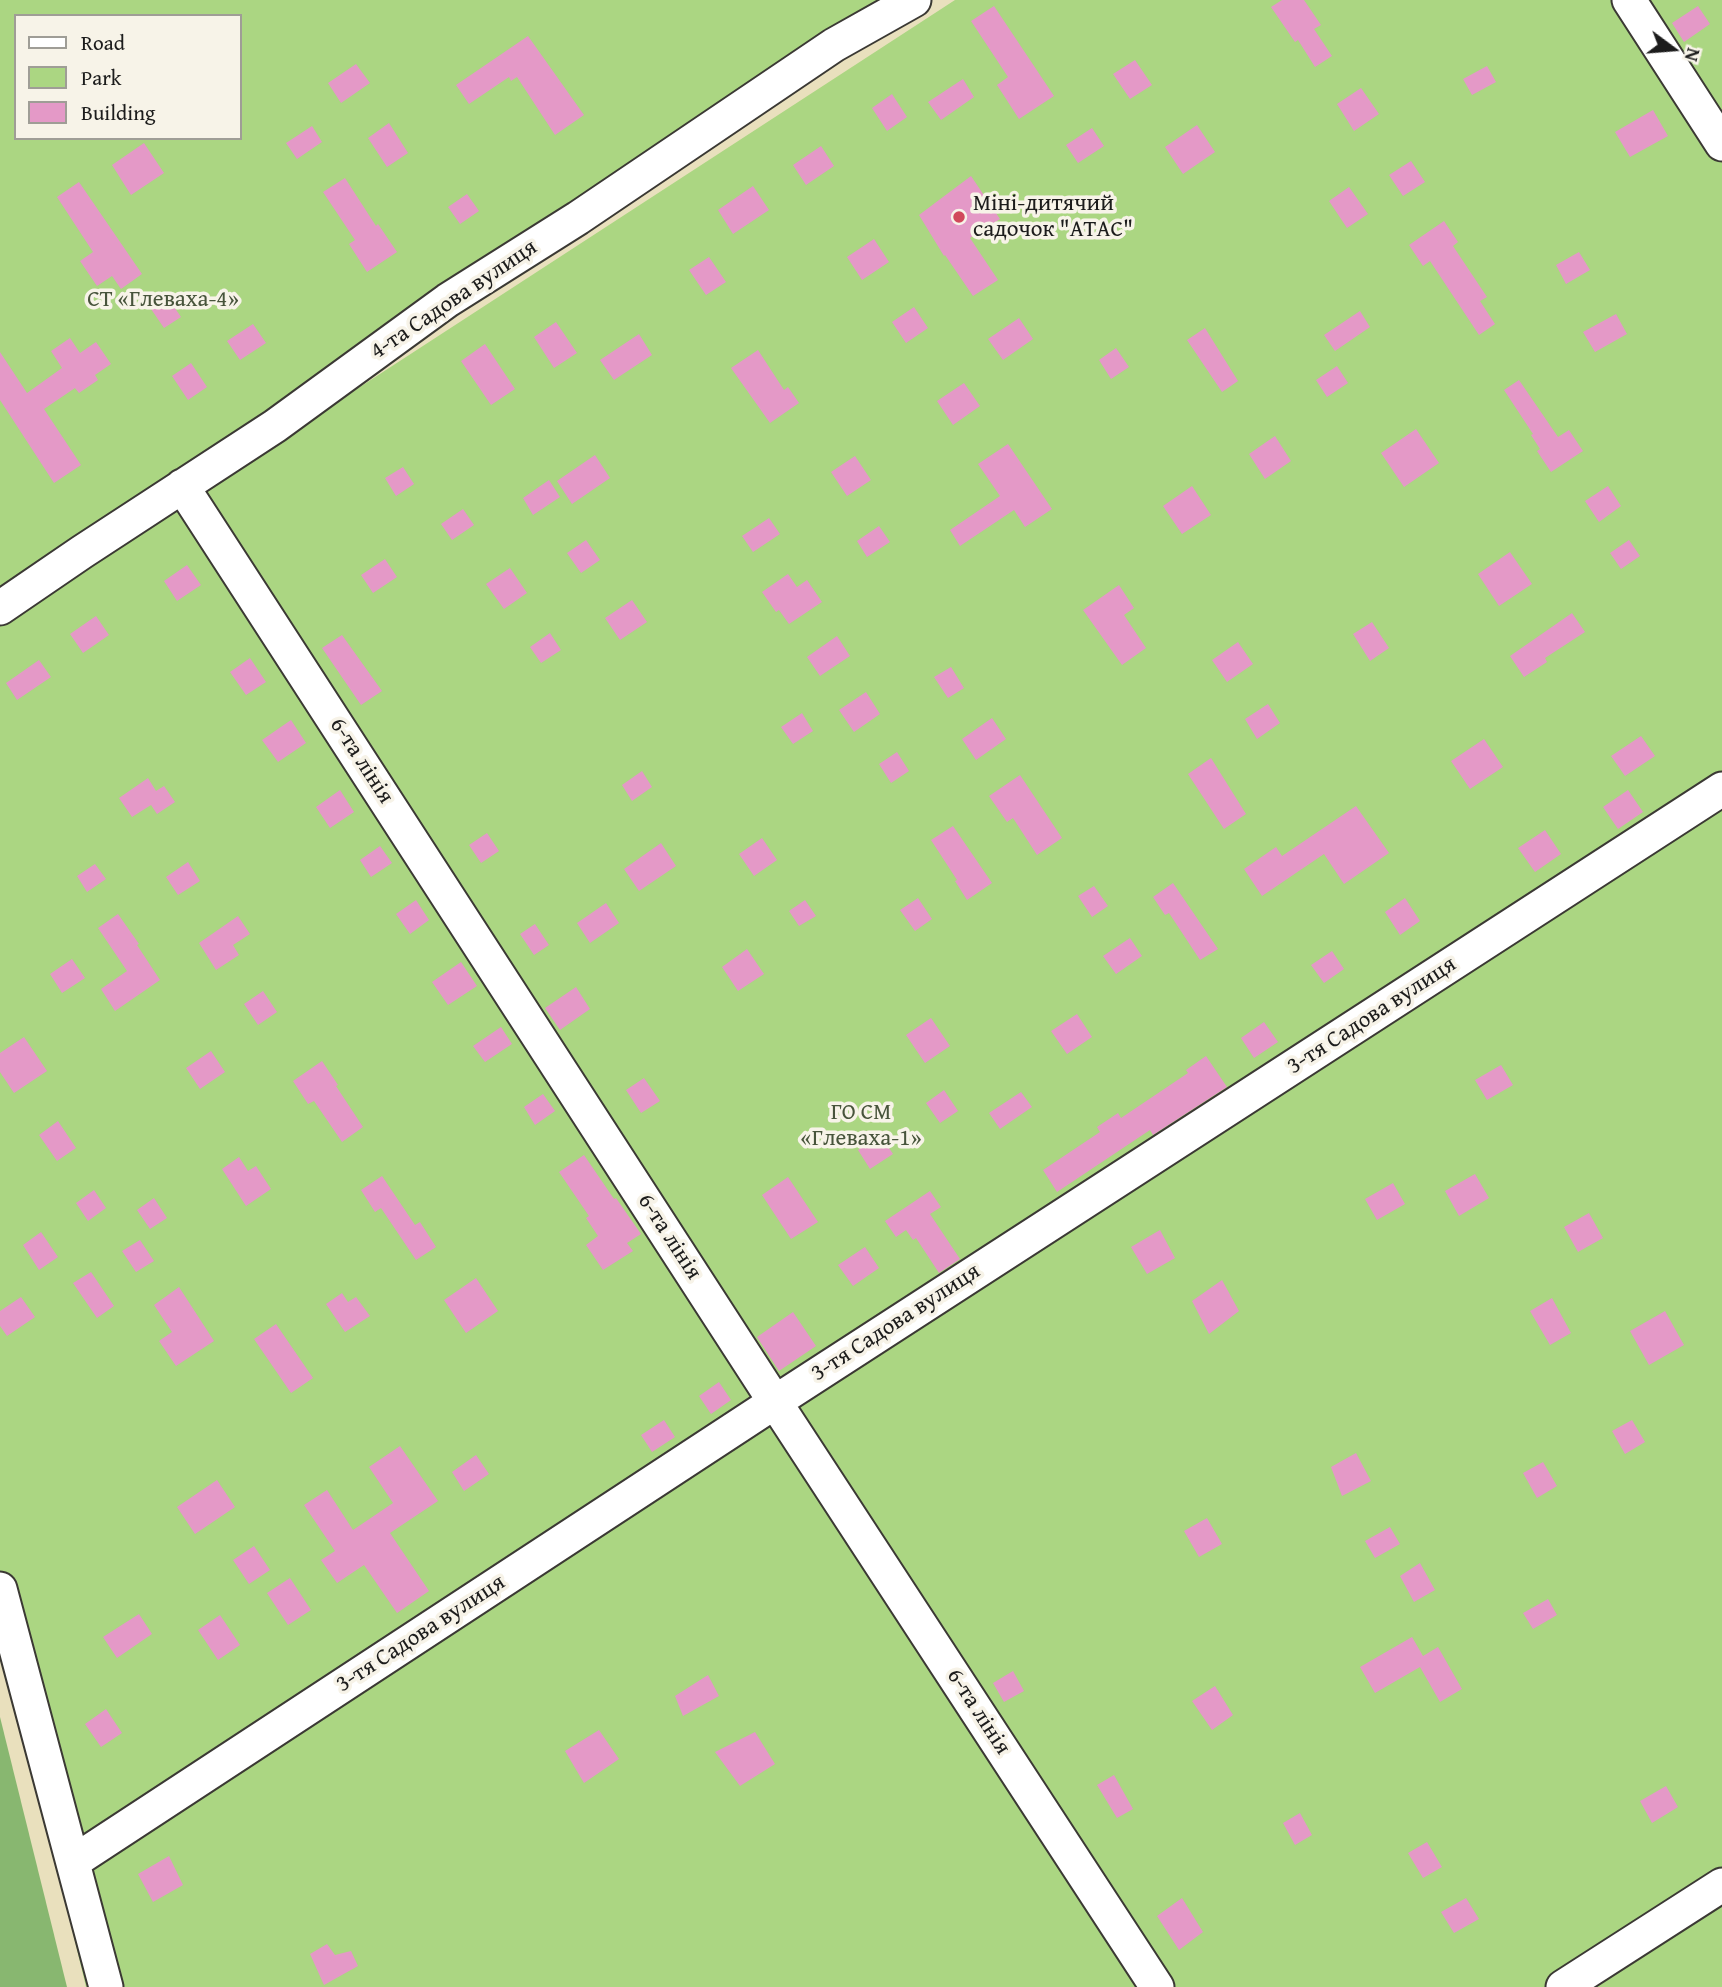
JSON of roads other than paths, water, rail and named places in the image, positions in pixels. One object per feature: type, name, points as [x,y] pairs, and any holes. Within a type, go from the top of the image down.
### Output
[{"type":"street","name":"4-та Садова вулиця","points":[[0,608],[275,426],[448,300],[578,218],[834,45],[914,0]]},
{"type":"street","points":[[1629,0],[1722,144]]},
{"type":"street","name":"6-та лінія","points":[[183,486],[1157,1987]]},
{"type":"street","name":"3-тя Садова вулиця","points":[[73,1862],[775,1402],[1722,789]]},
{"type":"street","points":[[0,1589],[106,1987]]},
{"type":"street","points":[[1563,1987],[1722,1885]]},
{"type":"place","name":"Міні-дитячий садочок \"АТАС\"","points":[[959,217]]},
{"type":"park label","name":"СТ «Глеваха-4»","points":[[163,300]]},
{"type":"park label","name":"ГО СМ «Глеваха-1»","points":[[861,1126]]}]
